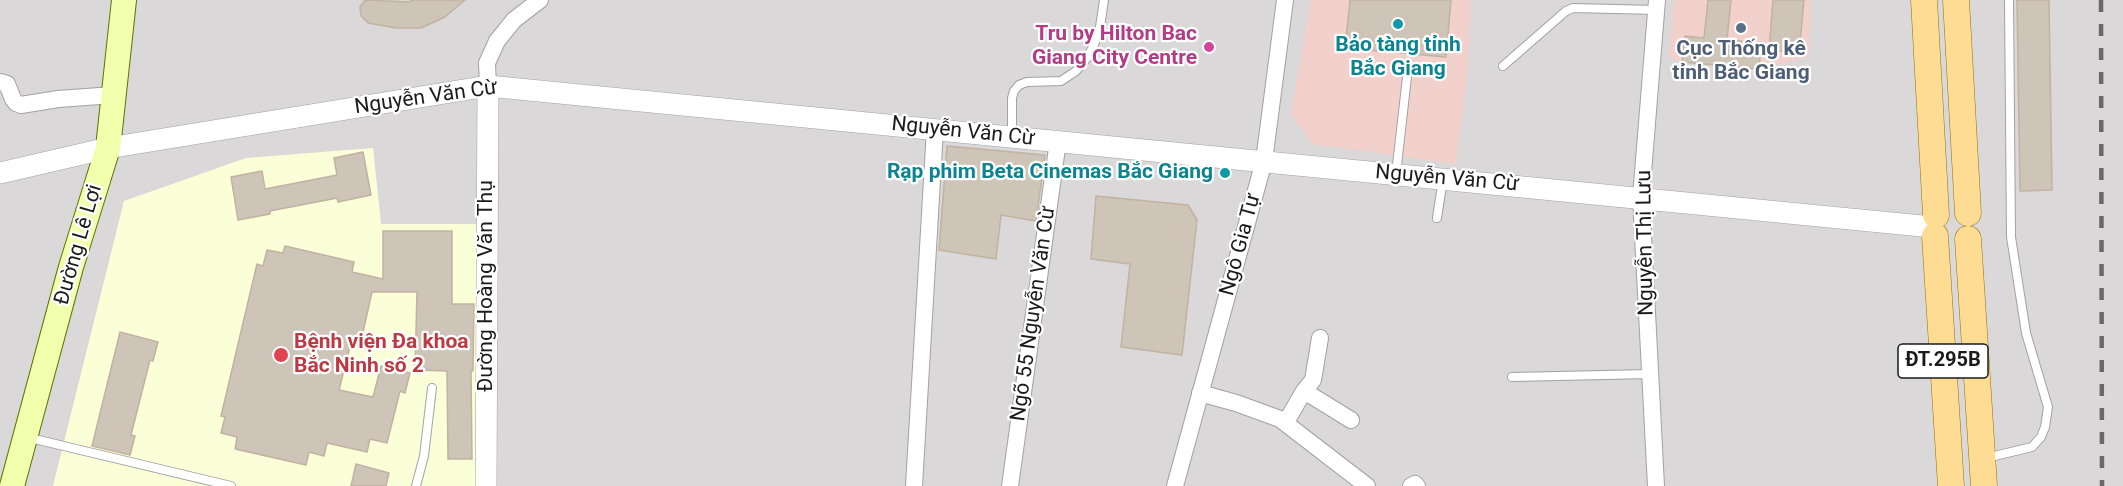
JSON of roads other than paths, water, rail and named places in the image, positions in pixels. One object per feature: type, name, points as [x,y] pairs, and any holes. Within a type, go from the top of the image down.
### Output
[{"type":"main road","name":"Đường Lê Lợi","points":[[12,486],[71,267],[108,148],[124,0]]},
{"type":"main road","name":"ĐT.295B","points":[[1924,0],[1934,226],[1951,486]]},
{"type":"main road","name":"ĐT.295B","points":[[1956,0],[1968,213],[1972,226],[1968,238],[1984,486]]},
{"type":"main road","points":[[1968,213],[1958,207],[1946,207],[1934,226],[1939,241],[1951,246],[1957,246],[1968,238]]},
{"type":"street","points":[[488,86],[487,63],[498,41],[514,20],[540,0]]},
{"type":"street","name":"Ngô Gia Tự","points":[[1175,486],[1264,161],[1285,0]]},
{"type":"street","name":"Nguyễn Thị Lưu","points":[[1656,486],[1641,197],[1657,5]]},
{"type":"street","points":[[0,82],[7,84],[16,104],[21,105],[58,99],[114,95]]},
{"type":"street","name":"Nguyễn Văn Cừ","points":[[0,173],[108,148],[488,86],[1934,226]]},
{"type":"street","name":"Đường Hoàng Văn Thụ","points":[[486,486],[488,86]]},
{"type":"street","points":[[914,486],[935,129]]},
{"type":"street","name":"Ngõ 55 Nguyễn Văn Cừ","points":[[1010,486],[1058,141]]},
{"type":"street","points":[[1286,423],[1313,380],[1320,338]]},
{"type":"street","points":[[1304,391],[1352,420]]},
{"type":"street","points":[[1200,393],[1280,418],[1367,486]]},
{"type":"street","points":[[1411,486],[1415,484],[1417,486]]},
{"type":"lane","points":[[1012,137],[1014,91],[1019,85],[1027,82],[1060,81],[1076,71],[1094,45],[1100,27],[1104,0]]},
{"type":"lane","points":[[1983,459],[2032,447],[2041,437],[2045,427],[2048,407],[2026,333],[2011,237],[2009,0]]},
{"type":"lane","points":[[1503,66],[1566,11],[1573,8],[1657,5]]},
{"type":"lane","points":[[1396,174],[1408,68]]},
{"type":"lane","points":[[1437,218],[1443,178]]},
{"type":"lane","points":[[1512,377],[1650,374]]},
{"type":"lane","points":[[416,486],[424,456],[432,388]]},
{"type":"lane","points":[[26,437],[231,486]]},
{"type":"railway","points":[[2101,0],[2102,486]]},
{"type":"place","name":"Bảo tàng tỉnh Bắc Giang","points":[[1398,24]]},
{"type":"place","name":"Cục Thống kê tỉnh Bắc Giang","points":[[1741,28]]},
{"type":"place","name":"Tru by Hilton Bac Giang City Centre","points":[[1209,47]]},
{"type":"place","name":"Rạp phim Beta Cinemas Bắc Giang","points":[[1225,173]]},
{"type":"place","name":"Bệnh viện Đa khoa Bắc Ninh số 2","points":[[281,355]]}]
